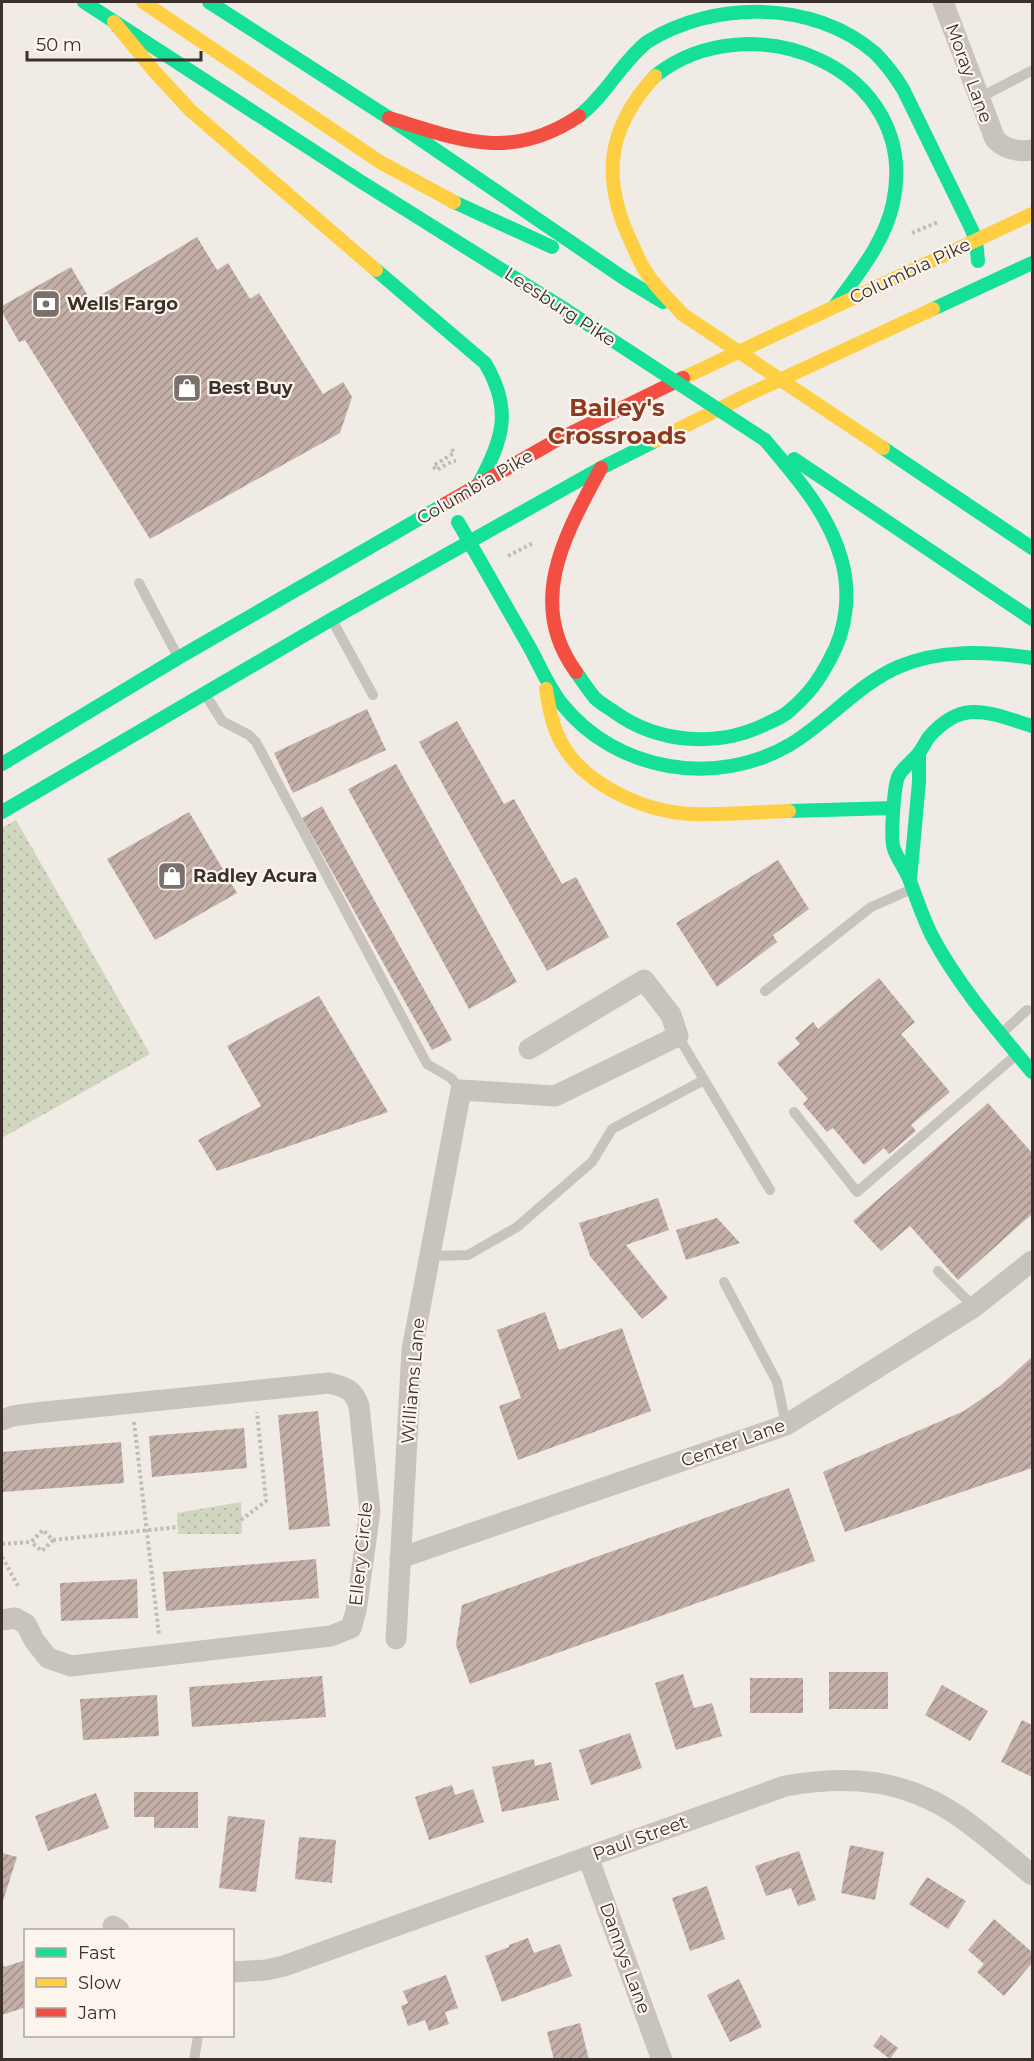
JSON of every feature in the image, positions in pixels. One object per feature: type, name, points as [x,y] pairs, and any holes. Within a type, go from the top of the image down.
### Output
[{"type":"main road","name":"Leesburg Pike","points":[[84,2],[360,181],[566,310],[1032,619]]},
{"type":"main road","points":[[143,2],[380,162],[471,211],[625,279]]},
{"type":"main road","points":[[209,2],[389,117],[625,279],[682,314],[1032,548]]},
{"type":"main road","points":[[389,117],[479,143],[509,143],[527,140],[555,130],[581,114],[603,93],[624,65],[645,44],[670,26],[696,14],[725,5],[755,2],[785,5],[814,12],[837,23],[862,41],[885,62],[903,88],[976,240],[978,266],[967,293]]},
{"type":"main road","points":[[114,22],[154,71],[191,111],[485,363],[499,387],[502,397],[502,417],[495,450],[478,485]]},
{"type":"main road","points":[[682,314],[646,272],[619,217],[612,177],[614,153],[620,128],[632,105],[650,80],[670,61],[693,46],[715,37],[755,32]]},
{"type":"main road","points":[[778,33],[801,39],[831,54],[870,90],[887,120],[897,157],[895,191],[887,221],[860,270],[834,307]]},
{"type":"main road","name":"Columbia Pike","points":[[2,764],[178,658],[448,502],[624,406],[1032,214]]},
{"type":"main road","points":[[2,812],[332,620],[601,468],[745,396],[1032,263]]},
{"type":"main road","points":[[601,468],[578,512],[558,560],[553,590],[553,620],[559,642],[574,671],[590,692],[610,711],[634,726],[660,736],[681,740],[729,738],[756,731],[781,718],[802,702],[820,681],[833,658],[841,634],[846,606],[845,578],[839,548],[814,500],[765,440]]},
{"type":"main road","points":[[448,502],[468,542],[561,703],[582,726],[599,739],[626,754],[662,766],[694,770],[727,768],[760,759],[790,745],[818,726],[852,694],[870,682],[898,667],[922,658],[955,653],[985,653],[1032,658]]},
{"type":"main road","points":[[544,675],[551,720],[562,745],[579,767],[601,785],[633,802],[662,810],[691,814],[893,808]]},
{"type":"main road","points":[[1032,726],[990,712],[968,712],[954,716],[942,724],[898,776],[891,830],[893,847],[933,938],[976,1005],[1032,1072]]},
{"type":"main road","points":[[911,884],[919,753]]},
{"type":"street","name":"Moray Lane","points":[[943,2],[990,131],[997,142],[1012,150],[1032,150]]},
{"type":"street","points":[[461,1090],[555,1096],[678,1036],[671,1015],[644,980],[529,1049]]},
{"type":"street","name":"Williams Lane","points":[[396,1639],[412,1350],[461,1090]]},
{"type":"street","name":"Center Lane","points":[[400,1558],[786,1425],[974,1307],[1032,1261]]},
{"type":"street","name":"Ellery Circle","points":[[2,1420],[35,1413],[329,1383],[338,1385],[346,1387],[355,1394],[359,1406],[370,1511],[356,1611],[351,1628],[331,1636],[71,1666],[48,1658],[34,1640],[26,1624],[15,1618],[2,1620]]},
{"type":"street","name":"Paul Street","points":[[234,1972],[266,1970],[284,1966],[785,1786],[818,1780],[852,1779],[887,1784],[918,1794],[956,1815],[1032,1875]]},
{"type":"street","name":"Dannys Lane","points":[[588,1857],[662,2060]]},
{"type":"lane","points":[[979,98],[1031,71]]},
{"type":"lane","points":[[139,583],[178,658]]},
{"type":"lane","points":[[332,620],[373,695]]},
{"type":"lane","points":[[205,694],[222,722],[249,735],[256,742],[427,1064],[451,1078],[461,1090]]},
{"type":"lane","points":[[765,991],[871,907],[911,884]]},
{"type":"lane","points":[[1001,1034],[1027,1010]]},
{"type":"lane","points":[[678,1036],[770,1190]]},
{"type":"lane","points":[[794,1112],[857,1192],[1017,1054]]},
{"type":"lane","points":[[430,1256],[468,1255],[517,1227],[592,1162],[612,1129],[704,1080]]},
{"type":"lane","points":[[938,1270],[974,1307]]},
{"type":"lane","points":[[724,1282],[777,1382],[786,1425]]},
{"type":"lane","points":[[194,2060],[198,2037]]},
{"type":"path","points":[[907,236],[939,221]]},
{"type":"path","points":[[452,449],[454,453],[434,466],[436,470],[456,461]]},
{"type":"path","points":[[503,559],[539,540]]},
{"type":"path","points":[[241,1520],[266,1501],[256,1408]]},
{"type":"path","points":[[134,1422],[159,1639]]},
{"type":"path","points":[[31,1542],[42,1551],[53,1540],[178,1527]]},
{"type":"path","points":[[2,1545],[31,1542],[43,1530],[53,1540]]},
{"type":"path","points":[[2,1557],[18,1586]]},
{"type":"green space","points":[[16,820],[150,1054],[2,1138],[2,828]]},
{"type":"green space","points":[[241,1502],[242,1534],[178,1534],[177,1513]]},
{"type":"building","name":"Best Buy","points":[[197,237],[217,270],[228,263],[250,299],[259,293],[323,394],[343,382],[352,397],[340,433],[150,539],[25,340],[19,342],[2,312],[2,306],[71,267],[91,301]]},
{"type":"building","points":[[367,709],[386,750],[293,793],[274,753]]},
{"type":"building","points":[[457,721],[504,804],[514,799],[562,884],[576,877],[609,937],[547,971],[419,742]]},
{"type":"building","points":[[396,764],[517,982],[469,1009],[348,789]]},
{"type":"building","points":[[322,806],[452,1040],[432,1050],[302,818]]},
{"type":"building","name":"Radley Acura","points":[[189,812],[237,893],[155,940],[107,859]]},
{"type":"building","points":[[778,860],[809,909],[773,935],[777,942],[717,987],[676,923]]},
{"type":"building","points":[[879,978],[915,1022],[901,1034],[950,1092],[911,1125],[916,1131],[889,1154],[884,1148],[864,1165],[833,1128],[827,1132],[803,1104],[808,1099],[777,1063],[800,1044],[795,1038],[813,1022],[818,1029]]},
{"type":"building","points":[[319,996],[388,1112],[217,1171],[198,1140],[261,1106],[227,1046]]},
{"type":"building","points":[[988,1103],[1032,1153],[1032,1214],[958,1280],[910,1226],[881,1251],[853,1221]]},
{"type":"building","points":[[658,1198],[669,1230],[626,1245],[668,1298],[642,1319],[590,1256],[579,1223]]},
{"type":"building","points":[[717,1218],[740,1243],[686,1260],[676,1230]]},
{"type":"building","points":[[545,1312],[559,1350],[622,1328],[651,1411],[518,1460],[499,1406],[521,1398],[497,1330]]},
{"type":"building","points":[[1032,1357],[1032,1468],[845,1532],[823,1472],[964,1411],[1000,1386]]},
{"type":"building","points":[[318,1411],[330,1526],[289,1530],[278,1415]]},
{"type":"building","points":[[244,1428],[247,1468],[152,1477],[149,1436]]},
{"type":"building","points":[[121,1442],[124,1483],[2,1492],[2,1452]]},
{"type":"building","points":[[789,1488],[815,1561],[470,1684],[456,1645],[462,1605]]},
{"type":"building","points":[[316,1559],[319,1598],[166,1611],[163,1572]]},
{"type":"building","points":[[137,1579],[138,1618],[61,1621],[60,1583]]},
{"type":"building","points":[[829,1672],[888,1672],[888,1709],[829,1709]]},
{"type":"building","points":[[683,1674],[694,1708],[712,1703],[722,1736],[676,1750],[655,1683]]},
{"type":"building","points":[[322,1676],[326,1717],[192,1727],[189,1687]]},
{"type":"building","points":[[750,1678],[803,1678],[803,1713],[750,1713]]},
{"type":"building","points":[[942,1685],[988,1711],[970,1741],[925,1715]]},
{"type":"building","points":[[157,1695],[159,1736],[83,1740],[80,1699]]},
{"type":"building","points":[[1022,1720],[1032,1725],[1032,1777],[1001,1762]]},
{"type":"building","points":[[630,1733],[642,1768],[591,1785],[579,1750]]},
{"type":"building","points":[[534,1759],[535,1766],[551,1762],[559,1800],[502,1812],[492,1767]]},
{"type":"building","points":[[452,1785],[455,1795],[473,1789],[484,1822],[429,1840],[415,1797]]},
{"type":"building","points":[[134,1792],[198,1792],[198,1828],[154,1828],[154,1817],[134,1817]]},
{"type":"building","points":[[96,1793],[109,1828],[48,1851],[35,1816]]},
{"type":"building","points":[[228,1816],[265,1820],[256,1892],[219,1888]]},
{"type":"building","points":[[299,1837],[336,1840],[332,1883],[295,1879]]},
{"type":"building","points":[[850,1845],[884,1852],[875,1900],[841,1893]]},
{"type":"building","points":[[799,1851],[816,1900],[798,1906],[791,1888],[766,1896],[755,1866]]},
{"type":"building","points":[[2,1853],[17,1857],[2,1904]]},
{"type":"building","points":[[927,1877],[966,1901],[948,1929],[909,1904]]},
{"type":"building","points":[[707,1886],[725,1939],[690,1951],[672,1898]]},
{"type":"building","points":[[994,1919],[1032,1952],[1032,1963],[1004,1996],[977,1972],[984,1964],[968,1950]]},
{"type":"building","points":[[528,1938],[534,1953],[560,1944],[572,1976],[502,2002],[485,1956]]},
{"type":"building","points":[[2,1961],[4,1967],[24,1961],[24,2008],[2,2015]]},
{"type":"building","points":[[446,1975],[458,2008],[445,2012],[449,2024],[429,2031],[425,2020],[408,2026],[401,2006],[408,2003],[403,1991]]},
{"type":"building","points":[[739,1979],[762,2027],[730,2042],[707,1995]]},
{"type":"building","points":[[580,2023],[589,2060],[554,2060],[547,2032]]},
{"type":"building","points":[[881,2035],[898,2048],[890,2059],[873,2046]]},
{"type":"traffic: fast","points":[[84,2],[360,181],[566,310]]},
{"type":"traffic: fast","points":[[209,2],[389,118],[625,279],[663,302]]},
{"type":"traffic: fast","points":[[579,116],[589,108],[638,50],[647,42],[674,28],[732,13],[763,12],[794,15],[823,23],[850,36],[875,53],[900,84],[971,228],[976,240],[978,261]]},
{"type":"traffic: fast","points":[[655,76],[693,54],[736,45],[779,47],[820,60],[855,83],[881,115],[895,155],[893,203],[877,245],[835,306]]},
{"type":"traffic: fast","points":[[454,202],[552,247]]},
{"type":"traffic: fast","points":[[933,309],[1032,263]]},
{"type":"traffic: fast","points":[[376,270],[485,363],[494,380],[502,410],[499,439],[478,485]]},
{"type":"traffic: fast","points":[[566,310],[765,440]]},
{"type":"traffic: fast","points":[[576,672],[597,700],[631,722],[669,736],[689,739],[729,736],[776,720],[786,714],[812,688],[836,647],[844,623],[846,610],[844,571],[835,541],[819,510],[799,481],[765,440]]},
{"type":"traffic: fast","points":[[2,812],[332,619],[601,468],[655,441]]},
{"type":"traffic: fast","points":[[883,448],[1032,548]]},
{"type":"traffic: fast","points":[[794,459],[1032,619]]},
{"type":"traffic: fast","points":[[2,764],[178,658],[445,504]]},
{"type":"traffic: fast","points":[[458,522],[562,704],[584,727],[610,745],[639,758],[669,766],[700,769],[732,766],[762,758],[805,735],[869,683],[914,661],[964,653],[1032,658]]},
{"type":"traffic: fast","points":[[1032,726],[989,713],[977,712],[953,717],[941,725],[898,777],[892,835],[894,849],[942,954],[979,1007],[1032,1072]]},
{"type":"traffic: fast","points":[[910,880],[919,782],[919,753]]},
{"type":"traffic: fast","points":[[789,811],[893,808]]},
{"type":"traffic: slow","points":[[143,2],[380,162],[454,202]]},
{"type":"traffic: slow","points":[[114,22],[154,71],[191,111],[376,270]]},
{"type":"traffic: slow","points":[[655,76],[626,116],[618,136],[613,177],[622,221],[640,262],[654,283],[682,314]]},
{"type":"traffic: slow","points":[[683,378],[1032,214]]},
{"type":"traffic: slow","points":[[655,441],[745,396],[933,309]]},
{"type":"traffic: slow","points":[[682,314],[883,448]]},
{"type":"traffic: slow","points":[[546,689],[555,729],[571,757],[600,783],[618,793],[655,808],[692,814],[789,811]]},
{"type":"traffic: jam","points":[[389,118],[462,139],[485,143],[508,143],[531,139],[554,130],[579,116]]},
{"type":"traffic: jam","points":[[445,504],[555,441],[683,378]]},
{"type":"traffic: jam","points":[[576,672],[561,646],[553,620],[552,594],[556,568],[564,543],[601,468]]},
{"type":"place","name":"Wells Fargo","points":[[46,304]]},
{"type":"place","name":"Best Buy","points":[[187,388]]},
{"type":"place","name":"Radley Acura","points":[[172,876]]},
{"type":"district","name":"Bailey's Crossroads","points":[[617,422]]}]
